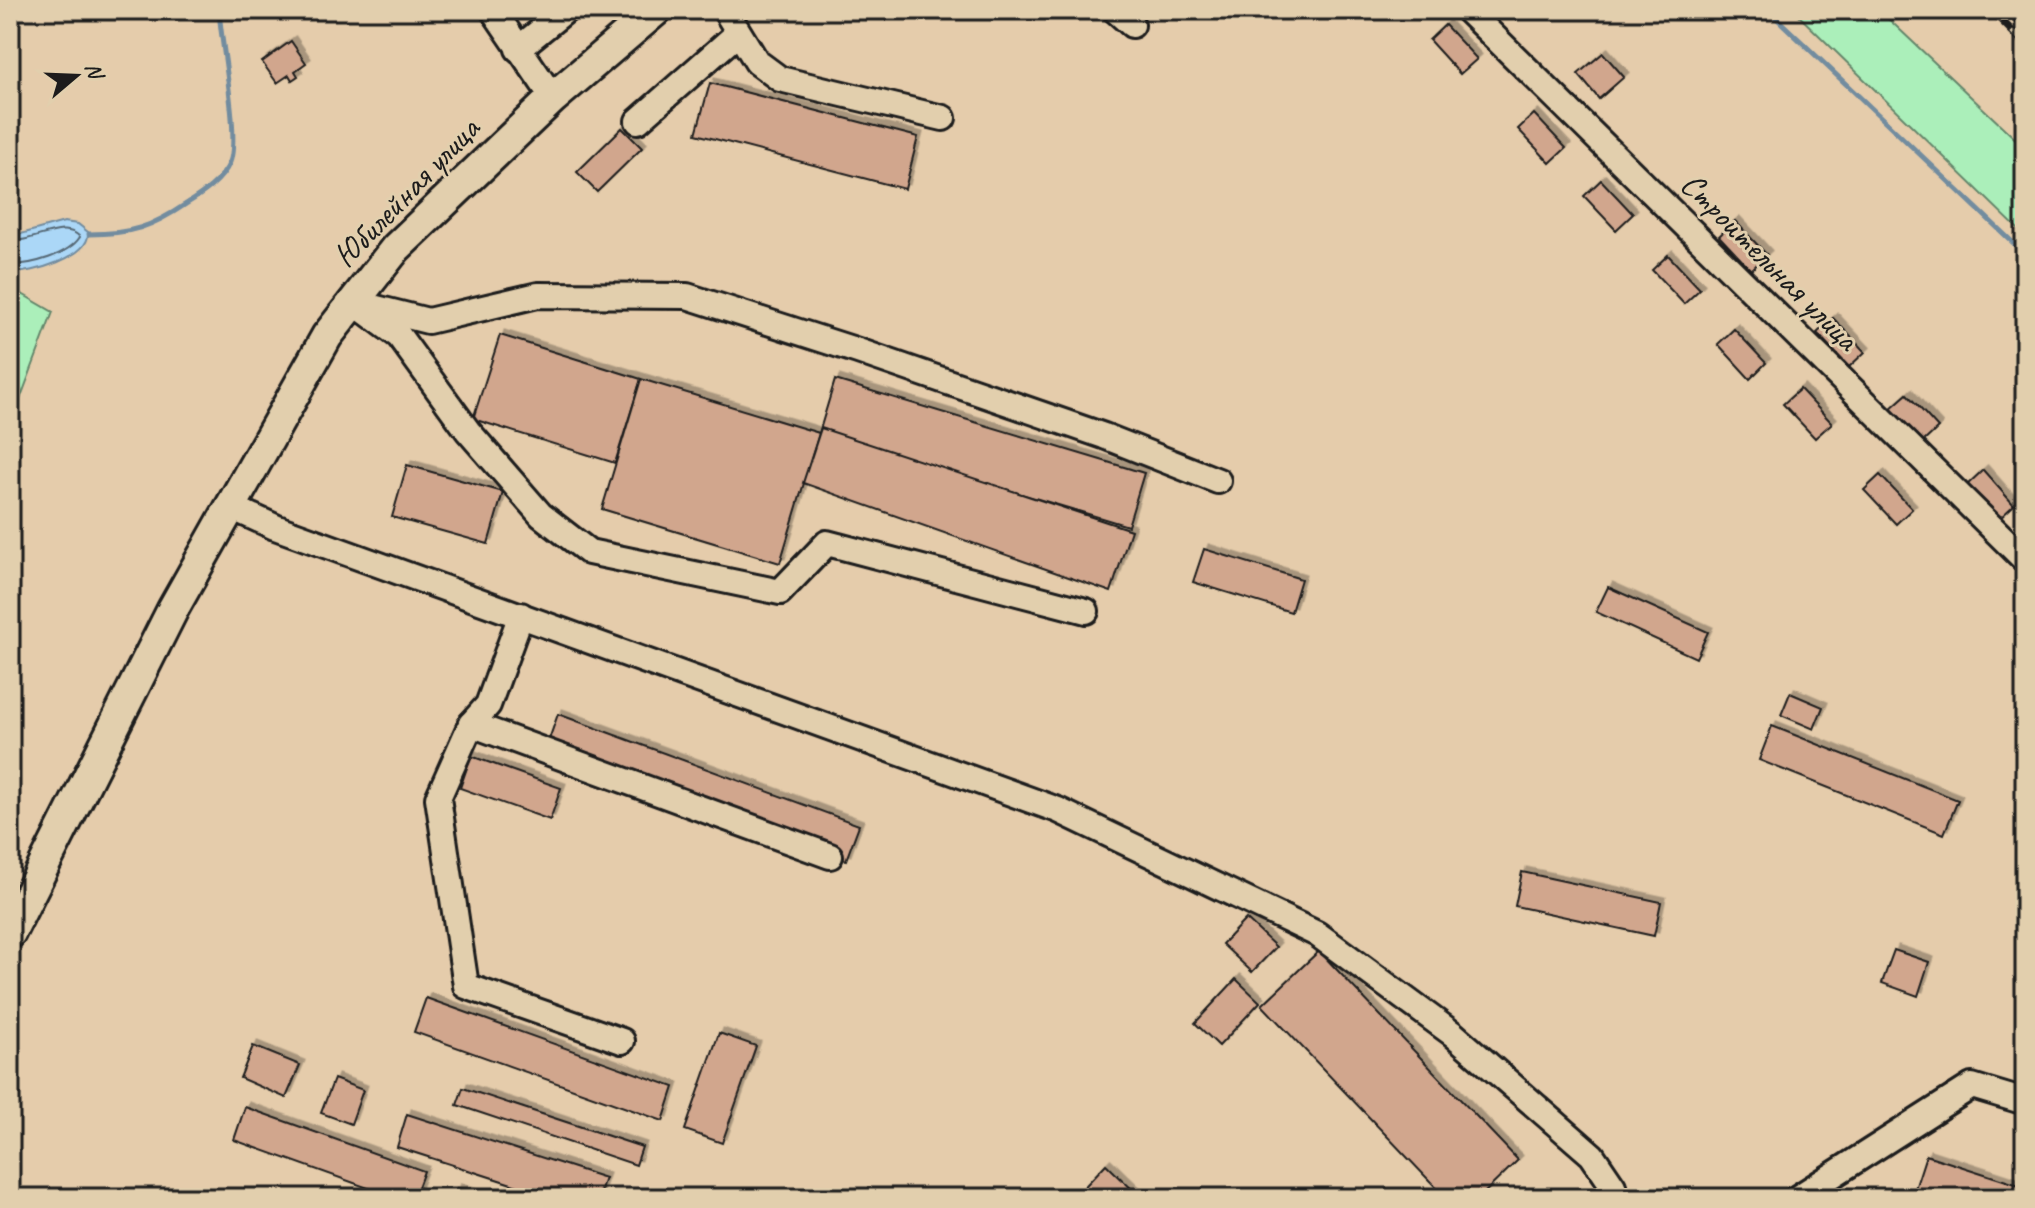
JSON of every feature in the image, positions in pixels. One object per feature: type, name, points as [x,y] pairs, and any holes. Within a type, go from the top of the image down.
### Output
[{"type":"main road","name":"Юбилейная улица","points":[[10,933],[173,609],[327,336],[396,248],[553,98],[656,10]]},
{"type":"street","points":[[493,10],[553,98]]},
{"type":"street","points":[[518,49],[566,10]]},
{"type":"street","points":[[725,10],[757,62],[780,79],[943,118]]},
{"type":"street","name":"Строительная улица","points":[[1467,10],[2025,560]]},
{"type":"street","points":[[638,121],[738,33]]},
{"type":"street","points":[[352,302],[428,321],[538,295],[687,296],[1104,436],[1218,481]]},
{"type":"street","points":[[352,302],[399,336],[468,431],[541,515],[589,552],[780,592],[827,543],[1086,611]]},
{"type":"street","points":[[229,506],[275,527],[1058,810],[1317,934],[1453,1034],[1592,1155],[1613,1186],[1616,1198]]},
{"type":"street","points":[[521,615],[488,705],[471,724],[438,798],[466,986],[622,1041]]},
{"type":"street","points":[[471,724],[830,856]]},
{"type":"street","points":[[1797,1198],[1972,1086],[2025,1102]]},
{"type":"green space","points":[[1793,10],[1879,10],[2025,148],[2025,236]]},
{"type":"green space","points":[[10,287],[53,312],[10,426]]},
{"type":"water","points":[[64,222],[78,224],[88,232],[80,249],[44,267],[10,273],[10,232],[21,234]]},
{"type":"building","points":[[1445,25],[1477,59],[1460,74],[1429,40]]},
{"type":"building","points":[[291,41],[306,63],[295,71],[298,76],[292,80],[289,75],[277,83],[262,62]]},
{"type":"building","points":[[1603,53],[1624,77],[1599,99],[1578,74]]},
{"type":"building","points":[[710,83],[918,137],[905,189],[696,134]]},
{"type":"building","points":[[1534,114],[1566,148],[1550,163],[1518,129]]},
{"type":"building","points":[[622,128],[642,148],[597,192],[577,172]]},
{"type":"building","points":[[1601,180],[1633,214],[1616,230],[1584,196]]},
{"type":"building","points":[[1735,221],[1767,255],[1751,270],[1719,236]]},
{"type":"building","points":[[1668,255],[1700,289],[1684,304],[1652,270]]},
{"type":"building","points":[[1833,318],[1865,352],[1849,367],[1817,333]]},
{"type":"building","points":[[1734,329],[1766,363],[1750,379],[1718,344]]},
{"type":"building","points":[[500,335],[641,379],[615,463],[473,419]]},
{"type":"building","points":[[641,379],[819,433],[780,563],[602,509]]},
{"type":"building","points":[[835,380],[1144,473],[1128,526],[819,433]]},
{"type":"building","points":[[1800,389],[1832,423],[1815,438],[1783,404]]},
{"type":"building","points":[[1907,394],[1938,428],[1922,443],[1890,409]]},
{"type":"building","points":[[821,428],[1131,530],[1111,592],[803,483]]},
{"type":"building","points":[[407,465],[503,492],[488,544],[392,517]]},
{"type":"building","points":[[1983,470],[2014,505],[1998,520],[1966,486]]},
{"type":"building","points":[[1880,475],[1912,509],[1896,524],[1864,490]]},
{"type":"building","points":[[1204,549],[1301,579],[1291,612],[1193,582]]},
{"type":"building","points":[[1608,587],[1708,632],[1696,658],[1596,612]]},
{"type":"building","points":[[1790,693],[1823,707],[1814,729],[1781,715]]},
{"type":"building","points":[[558,714],[859,825],[846,860],[546,748]]},
{"type":"building","points":[[1772,726],[1958,800],[1944,834],[1759,760]]},
{"type":"building","points":[[471,756],[561,788],[550,820],[460,788]]},
{"type":"building","points":[[1522,872],[1661,902],[1654,936],[1515,906]]},
{"type":"building","points":[[1246,919],[1276,947],[1252,972],[1222,944]]},
{"type":"building","points":[[1894,950],[1929,962],[1918,996],[1882,983]]},
{"type":"building","points":[[1319,951],[1518,1160],[1479,1198],[1446,1198],[1262,1005]]},
{"type":"building","points":[[1236,979],[1260,1002],[1219,1046],[1195,1023]]},
{"type":"building","points":[[426,998],[674,1087],[663,1121],[414,1032]]},
{"type":"building","points":[[719,1033],[756,1046],[722,1143],[685,1130]]},
{"type":"building","points":[[253,1046],[300,1065],[286,1098],[240,1078]]},
{"type":"building","points":[[334,1079],[363,1090],[351,1124],[321,1113]]},
{"type":"building","points":[[463,1088],[642,1147],[636,1165],[457,1105]]},
{"type":"building","points":[[245,1107],[424,1171],[414,1198],[396,1198],[234,1140]]},
{"type":"building","points":[[407,1114],[605,1178],[598,1198],[555,1198],[397,1147]]},
{"type":"building","points":[[1926,1155],[2025,1187],[2025,1198],[1912,1198]]},
{"type":"building","points":[[1106,1164],[1141,1198],[1074,1198]]},
{"type":"building","points":[[457,1188],[488,1198],[453,1198]]},
{"type":"waterway","points":[[89,234],[117,233],[151,224],[205,191],[226,169],[230,162],[233,132],[219,10]]},
{"type":"waterway","points":[[1768,10],[2025,254]]},
{"type":"railway","points":[[1991,10],[2025,44]]},
{"type":"railway","points":[[2008,10],[2025,26]]}]
